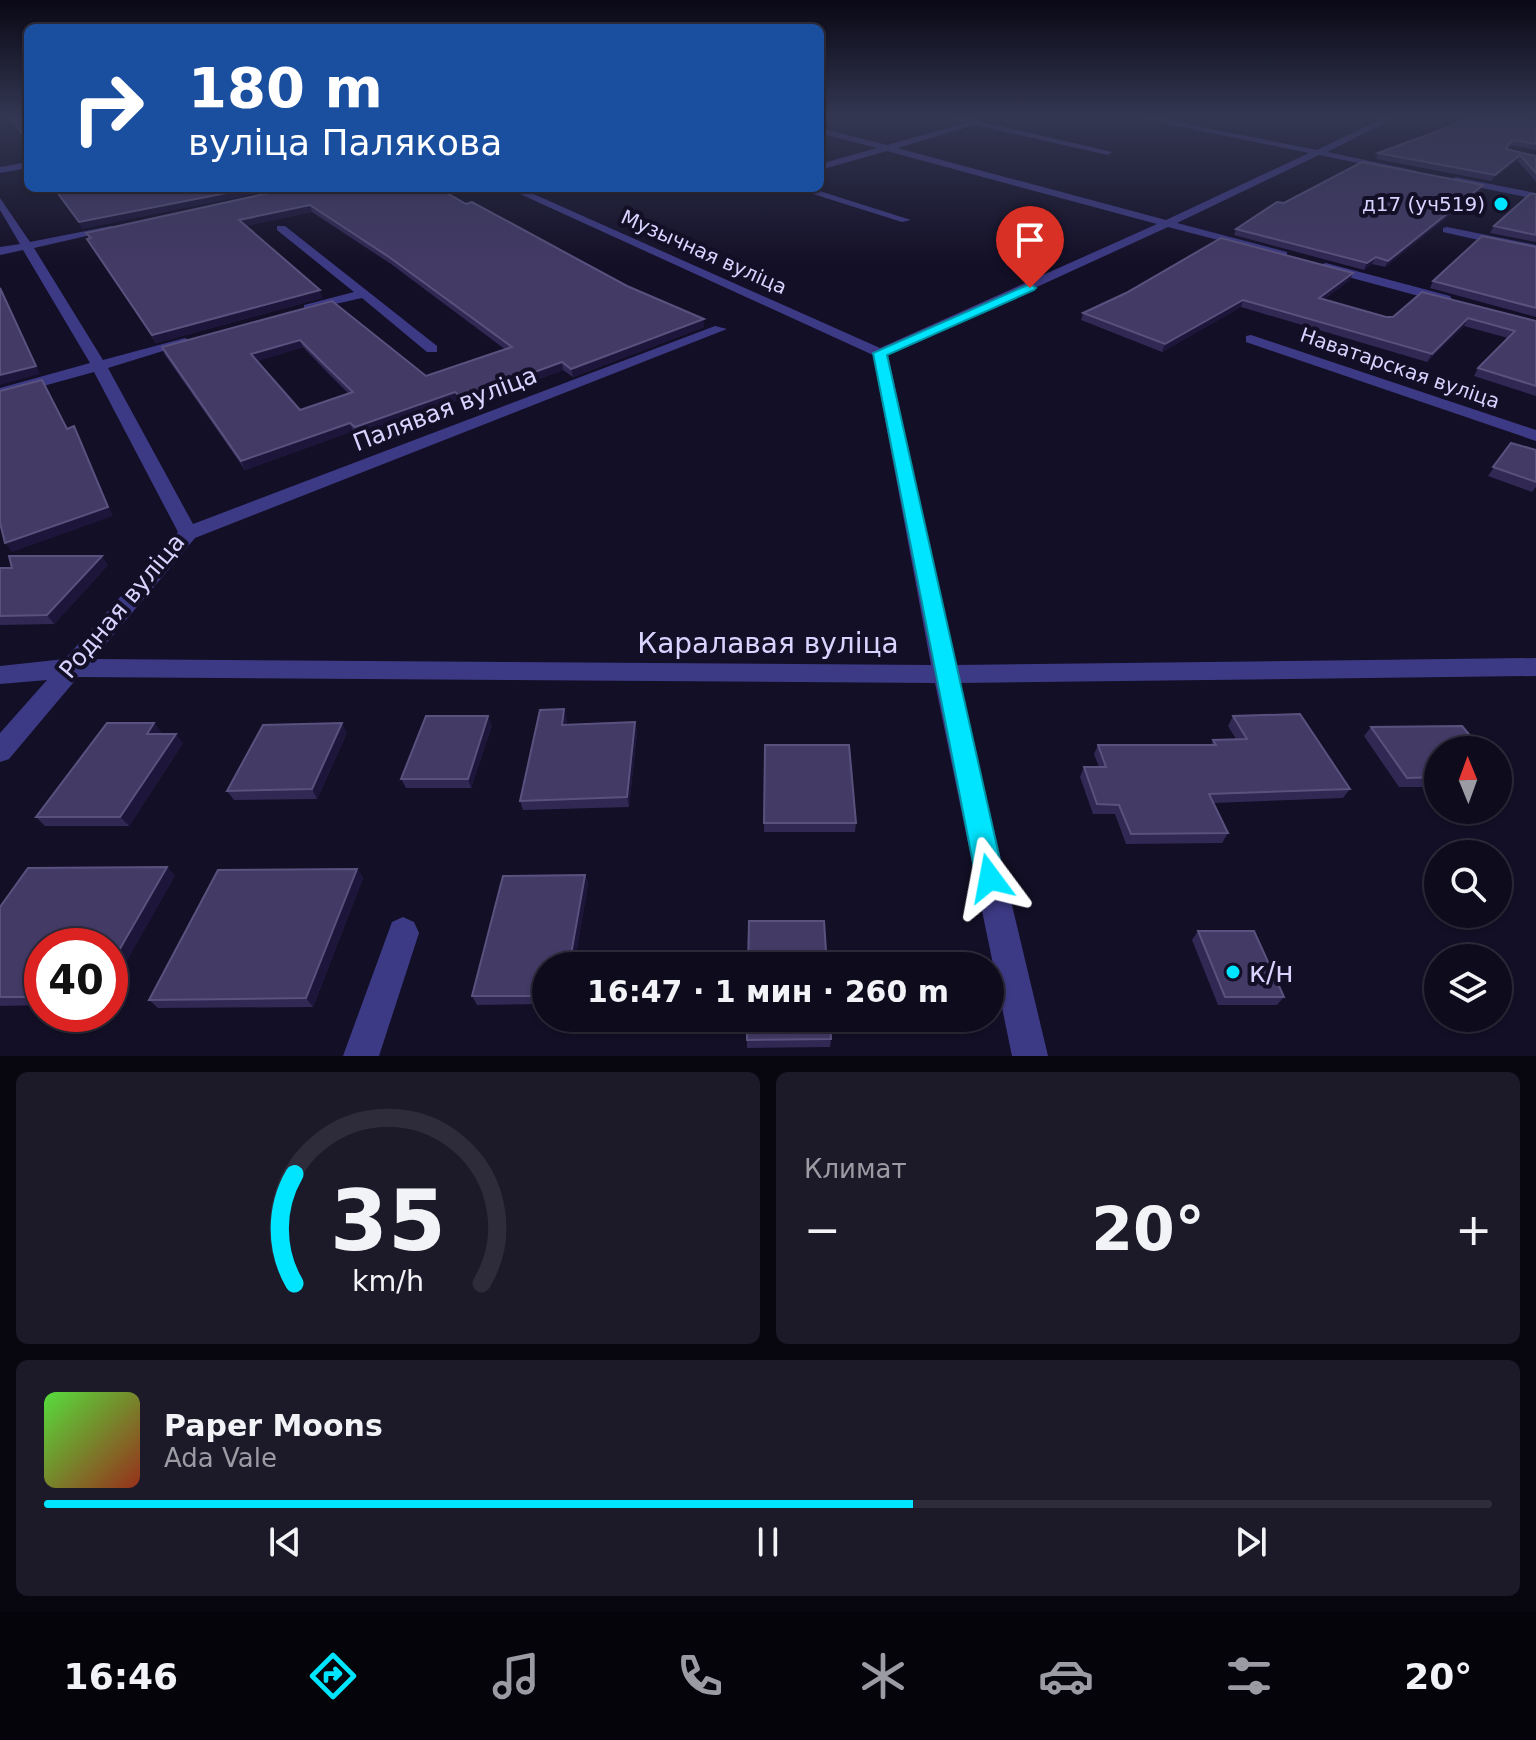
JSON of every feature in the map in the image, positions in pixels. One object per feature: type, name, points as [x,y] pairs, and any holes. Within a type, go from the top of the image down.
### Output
[{"type":"street","points":[[0,170],[21,166]]},
{"type":"street","points":[[958,166],[1295,258]]},
{"type":"street","points":[[1030,1056],[945,674],[880,353],[1054,277],[1286,166]]},
{"type":"street","points":[[1388,166],[1427,174]]},
{"type":"street","points":[[1443,177],[1536,196]]},
{"type":"street","name":"Музычная вуліца","points":[[521,192],[880,353]]},
{"type":"street","points":[[812,192],[906,220]]},
{"type":"street","name":"Родная вуліца","points":[[0,201],[99,366],[188,533],[0,751]]},
{"type":"street","points":[[0,251],[117,228]]},
{"type":"street","points":[[281,228],[432,349]]},
{"type":"street","points":[[1447,230],[1536,249]]},
{"type":"street","points":[[1310,262],[1461,303]]},
{"type":"street","points":[[290,313],[364,293]]},
{"type":"street","name":"Палявая вуліца","points":[[188,533],[720,329]]},
{"type":"street","points":[[0,393],[202,338]]},
{"type":"street","name":"Наватарская вуліца","points":[[1251,339],[1536,436]]},
{"type":"street","name":"Каралавая вуліца","points":[[0,675],[70,668],[945,674],[1536,667]]},
{"type":"street","points":[[361,1056],[403,933]]},
{"type":"building","points":[[1354,166],[1385,166],[1483,185],[1388,261],[1376,257],[1367,263],[1236,229],[1277,202],[1284,203]]},
{"type":"building","points":[[1449,166],[1506,166],[1495,175]]},
{"type":"building","points":[[57,192],[232,192],[79,222]]},
{"type":"building","points":[[274,192],[445,192],[466,204],[472,202],[627,286],[704,319],[571,369],[562,362],[463,398],[455,392],[355,427],[350,423],[241,461],[162,347],[332,301],[426,376],[512,347],[389,257],[310,205],[239,220],[320,290],[152,335],[87,239],[91,238],[86,233]],"holes":[[[300,340],[353,392],[300,410],[251,354]]]},
{"type":"building","points":[[1530,194],[1536,194],[1536,235],[1494,226]]},
{"type":"building","points":[[1482,236],[1536,247],[1536,308],[1433,281]]},
{"type":"building","points":[[1221,238],[1353,273],[1319,298],[1386,317],[1393,317],[1422,292],[1536,321],[1536,386],[1478,368],[1515,331],[1468,318],[1432,354],[1243,300],[1165,344],[1083,313],[1126,293]]},
{"type":"building","points":[[0,288],[36,366],[0,375]]},
{"type":"building","points":[[42,380],[67,429],[74,426],[108,507],[5,543],[0,523],[0,391]]},
{"type":"building","points":[[1511,443],[1536,450],[1536,482],[1493,467]]},
{"type":"building","points":[[9,556],[102,556],[47,615],[0,616],[0,568],[12,568]]},
{"type":"building","points":[[564,709],[562,725],[635,722],[627,797],[520,801],[540,710]]},
{"type":"building","points":[[1300,714],[1350,789],[1209,794],[1228,833],[1131,834],[1119,805],[1097,804],[1084,767],[1106,767],[1098,745],[1216,745],[1213,740],[1247,739],[1233,716]]},
{"type":"building","points":[[426,716],[488,716],[468,779],[401,779]]},
{"type":"building","points":[[107,723],[154,723],[147,734],[176,734],[120,817],[36,817]]},
{"type":"building","points":[[342,723],[312,789],[227,791],[263,725]]},
{"type":"building","points":[[1462,726],[1470,736],[1424,736],[1424,777],[1407,778],[1371,727]]},
{"type":"building","points":[[765,745],[849,745],[856,823],[764,823]]},
{"type":"building","points":[[167,867],[128,935],[128,928],[24,928],[24,997],[0,997],[0,907],[28,868]]},
{"type":"building","points":[[357,869],[306,998],[149,1000],[218,870]]},
{"type":"building","points":[[585,875],[571,952],[532,952],[532,996],[472,996],[503,876]]},
{"type":"building","points":[[749,921],[824,921],[826,952],[748,952]]},
{"type":"building","name":"к/н","points":[[1198,931],[1254,931],[1284,997],[1225,997]]},
{"type":"building","points":[[747,1032],[831,1032],[831,1039],[747,1040]]},
{"type":"place","name":"д17 (уч519)","points":[[1501,204]]},
{"type":"place","name":"к/н","points":[[1233,972]]},
{"type":"route","points":[[990,878],[895,438],[880,353],[1030,288]]}]
